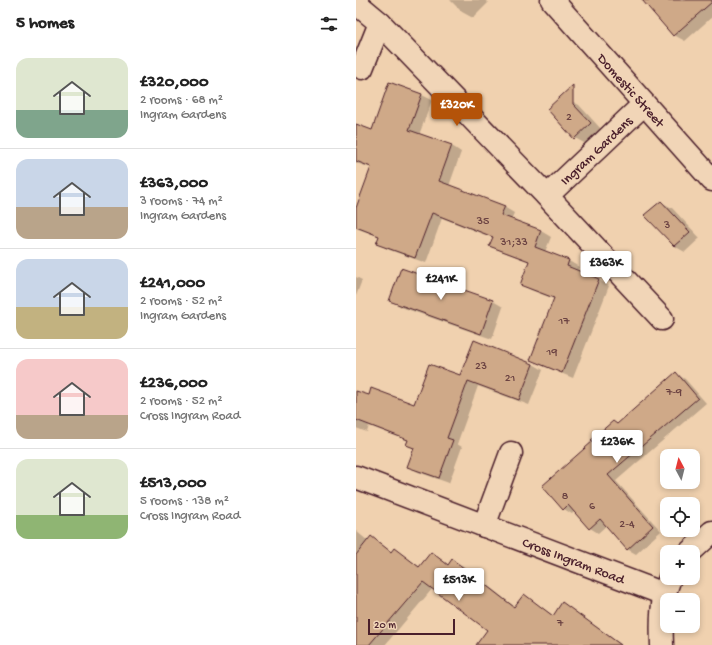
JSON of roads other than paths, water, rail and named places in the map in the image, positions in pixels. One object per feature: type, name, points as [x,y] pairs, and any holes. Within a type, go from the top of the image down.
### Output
[{"type":"street","name":"Domestic Street","points":[[552,0],[712,180]]},
{"type":"street","name":"Ingram Gardens","points":[[356,3],[380,23],[548,196],[662,319]]},
{"type":"street","points":[[362,68],[380,23]]},
{"type":"street","name":"Ingram Gardens","points":[[548,196],[644,104]]},
{"type":"street","points":[[484,526],[511,453]]},
{"type":"street","name":"Cross Ingram Road","points":[[356,477],[484,526],[667,586]]},
{"type":"street","points":[[698,545],[712,532]]},
{"type":"street","points":[[662,645],[661,627],[667,586]]}]
